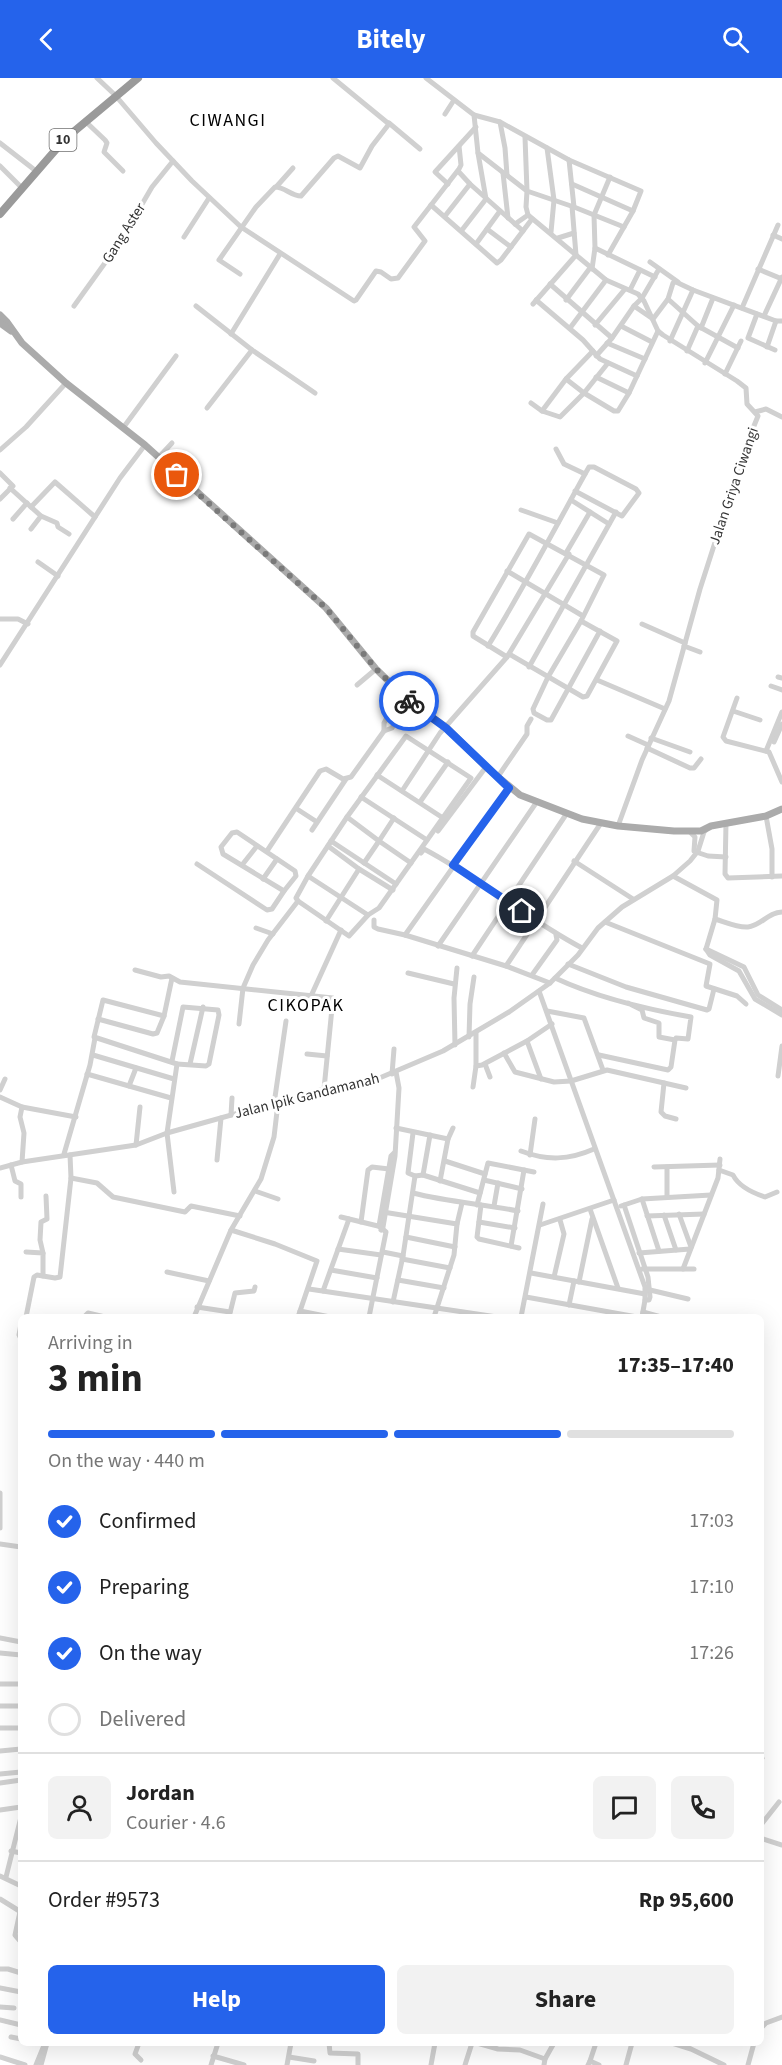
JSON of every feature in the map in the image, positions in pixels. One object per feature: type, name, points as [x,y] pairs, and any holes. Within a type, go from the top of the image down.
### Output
[{"type":"highway","name":"10","points":[[0,214],[64,139],[138,78]]},
{"type":"main road","points":[[0,315],[22,343],[66,383],[145,445],[326,608],[376,669],[408,700],[446,728],[509,788],[536,803],[601,823],[674,831],[701,831],[711,826],[765,816],[782,810]]},
{"type":"main road","points":[[0,323],[13,332]]},
{"type":"street","points":[[97,78],[209,198],[241,227],[355,301],[376,271],[391,279],[398,278],[425,241],[414,227],[458,171],[461,165],[459,146]]},
{"type":"street","points":[[333,78],[420,149]]},
{"type":"street","points":[[426,78],[474,115],[500,122],[569,160],[641,191],[633,211],[608,255]]},
{"type":"street","points":[[445,114],[454,100]]},
{"type":"street","points":[[462,230],[486,199],[474,115]]},
{"type":"street","points":[[85,121],[107,142],[104,152],[123,171]]},
{"type":"street","points":[[500,122],[505,148],[508,218]]},
{"type":"street","points":[[277,186],[296,196],[301,196],[338,156],[360,168],[372,146],[389,123]]},
{"type":"street","points":[[448,184],[435,172],[476,127]]},
{"type":"street","points":[[431,205],[497,262],[501,260],[523,231],[530,217],[526,207],[525,137]]},
{"type":"street","points":[[0,142],[36,171]]},
{"type":"street","points":[[547,148],[554,200],[551,232]]},
{"type":"street","points":[[478,153],[527,191],[573,206],[624,227]]},
{"type":"street","name":"Gang Aster","points":[[74,306],[120,242],[152,187],[173,160]]},
{"type":"street","points":[[569,160],[576,255],[535,302],[570,328],[608,363],[637,376]]},
{"type":"street","points":[[0,166],[21,188]]},
{"type":"street","points":[[240,274],[219,260],[256,207],[293,168]]},
{"type":"street","points":[[458,171],[523,231]]},
{"type":"street","points":[[566,300],[591,268],[595,248],[594,215],[610,177]]},
{"type":"street","points":[[445,216],[470,184]]},
{"type":"street","points":[[572,184],[633,211]]},
{"type":"street","points":[[184,237],[209,198]]},
{"type":"street","points":[[476,244],[500,211]]},
{"type":"street","points":[[514,224],[530,217]]},
{"type":"street","name":"Jalan Griya Ciwangi","points":[[530,217],[551,232],[606,280],[642,298],[658,331],[670,341],[746,388],[747,404],[755,411],[758,418],[747,443],[724,513],[677,675],[618,826]]},
{"type":"street","points":[[742,308],[778,225]]},
{"type":"street","points":[[487,229],[512,247]]},
{"type":"street","points":[[558,238],[574,233]]},
{"type":"street","points":[[773,235],[782,239]]},
{"type":"street","points":[[595,248],[655,277]]},
{"type":"street","points":[[231,334],[280,254]]},
{"type":"street","points":[[650,261],[693,290],[779,321],[767,347]]},
{"type":"street","points":[[542,411],[566,379],[621,326],[642,298],[659,269]]},
{"type":"street","points":[[758,269],[782,278],[764,316]]},
{"type":"street","points":[[595,325],[627,289],[640,270]]},
{"type":"street","points":[[570,328],[606,280]]},
{"type":"street","points":[[634,306],[653,319],[668,299],[673,284],[678,282]]},
{"type":"street","points":[[550,284],[609,340],[645,359]]},
{"type":"street","points":[[670,341],[693,290]]},
{"type":"street","points":[[687,351],[713,298]]},
{"type":"street","points":[[668,299],[699,327],[738,348]]},
{"type":"street","points":[[705,363],[734,305]]},
{"type":"street","points":[[196,306],[252,350],[315,393]]},
{"type":"street","points":[[757,314],[748,338],[775,350]]},
{"type":"street","points":[[621,326],[652,342]]},
{"type":"street","points":[[566,379],[584,393],[616,411],[619,410],[658,331]]},
{"type":"street","points":[[725,374],[741,341]]},
{"type":"street","points":[[207,408],[252,350]]},
{"type":"street","points":[[123,428],[176,356]]},
{"type":"street","points":[[531,403],[542,411],[560,417],[584,393],[608,363]]},
{"type":"street","points":[[596,377],[629,393]]},
{"type":"street","points":[[0,450],[26,427],[66,383]]},
{"type":"street","points":[[755,411],[766,409],[782,417]]},
{"type":"street","points":[[158,458],[172,443]]},
{"type":"street","points":[[0,665],[124,472],[145,445]]},
{"type":"street","points":[[556,449],[564,464],[585,474]]},
{"type":"street","points":[[488,646],[527,583],[558,523],[571,500],[575,492],[589,467],[594,466],[639,492],[624,515],[575,492]]},
{"type":"street","points":[[0,473],[12,484],[0,499]]},
{"type":"street","points":[[13,519],[53,482],[95,517]]},
{"type":"street","points":[[10,488],[41,516],[57,523],[58,527],[69,534]]},
{"type":"street","points":[[571,500],[609,524]]},
{"type":"street","points":[[521,510],[558,523]]},
{"type":"street","points":[[402,791],[446,728],[508,656],[546,594],[590,512]]},
{"type":"street","points":[[529,666],[616,513]]},
{"type":"street","points":[[31,529],[41,516]]},
{"type":"street","points":[[507,571],[565,605],[582,618],[600,631],[616,639],[617,642],[597,680],[585,697],[567,688],[548,677],[529,666],[488,646],[473,636],[473,632],[527,535],[532,534],[549,543],[604,576],[582,618],[548,677],[533,709],[534,713],[551,720],[567,688],[600,631]]},
{"type":"street","points":[[38,562],[57,576]]},
{"type":"street","points":[[0,619],[18,619],[28,624]]},
{"type":"street","points":[[642,624],[700,652]]},
{"type":"street","points":[[357,685],[376,669]]},
{"type":"street","points":[[597,680],[665,709]]},
{"type":"street","points":[[771,686],[782,690]]},
{"type":"street","points":[[384,731],[384,723],[401,693]]},
{"type":"street","points":[[737,698],[723,737],[724,740],[767,752],[782,782]]},
{"type":"street","points":[[312,830],[346,779],[351,777],[384,731],[392,728],[408,700]]},
{"type":"street","points":[[733,711],[760,720]]},
{"type":"street","points":[[767,752],[782,712]]},
{"type":"street","points":[[497,778],[527,734],[527,726],[531,719]]},
{"type":"street","points":[[767,752],[782,724]]},
{"type":"street","points":[[411,865],[471,778],[406,736],[347,817],[296,898],[349,936],[368,915],[376,912],[486,767]]},
{"type":"street","points":[[628,736],[690,768],[694,768],[701,759]]},
{"type":"street","points":[[651,738],[690,752]]},
{"type":"street","points":[[420,802],[448,762]]},
{"type":"street","points":[[775,764],[782,762]]},
{"type":"street","points":[[267,851],[297,809],[309,787],[323,770],[330,770],[346,779]]},
{"type":"street","points":[[377,775],[443,818]]},
{"type":"street","points":[[405,935],[509,788]]},
{"type":"street","points":[[361,797],[427,840]]},
{"type":"street","points":[[438,946],[536,803]]},
{"type":"street","points":[[297,809],[317,822]]},
{"type":"street","points":[[472,956],[567,813]]},
{"type":"street","points":[[765,816],[772,849],[772,878]]},
{"type":"street","points":[[347,817],[411,865]]},
{"type":"street","points":[[364,863],[394,818]]},
{"type":"street","points":[[506,966],[601,823]]},
{"type":"street","points":[[726,824],[725,874],[728,878],[782,876]]},
{"type":"street","name":"Jalan Ipik Gandamanah","points":[[0,1168],[22,1162],[136,1145],[167,1133],[324,1089],[363,1085],[455,1045],[550,983],[605,922],[633,899],[673,876],[692,859],[704,832],[711,826]]},
{"type":"street","points":[[687,830],[695,835],[696,852],[726,857]]},
{"type":"street","points":[[197,864],[267,910],[272,909],[284,891],[296,873],[237,831],[230,834],[221,847],[221,851],[284,891]]},
{"type":"street","points":[[330,843],[364,863],[394,887]]},
{"type":"street","points":[[330,843],[359,869],[394,887]]},
{"type":"street","points":[[242,865],[257,846]]},
{"type":"street","points":[[424,849],[453,865],[556,935],[582,948]]},
{"type":"street","points":[[263,879],[278,859]]},
{"type":"street","points":[[574,861],[633,899]]},
{"type":"street","points":[[326,921],[359,869]]},
{"type":"street","points":[[308,876],[368,915]]},
{"type":"street","points":[[673,876],[717,900],[715,919],[706,949],[710,955],[741,969],[758,995],[782,1010]]},
{"type":"street","points":[[239,1024],[243,988],[261,950],[298,901]]},
{"type":"street","points":[[715,919],[748,927],[759,923],[771,914],[782,912]]},
{"type":"street","points":[[374,920],[374,927],[378,929],[506,966],[550,983]]},
{"type":"street","points":[[605,922],[710,964],[706,985],[737,996],[746,1004]]},
{"type":"street","points":[[256,928],[273,934]]},
{"type":"street","points":[[311,996],[327,957],[337,944],[341,930]]},
{"type":"street","points":[[532,975],[557,940],[556,935]]},
{"type":"street","points":[[568,964],[626,987],[707,1010],[714,989]]},
{"type":"street","points":[[455,1045],[454,984],[457,968]]},
{"type":"street","points":[[741,969],[755,999],[782,1015]]},
{"type":"street","points":[[135,970],[172,978],[180,982],[333,998],[324,1089]]},
{"type":"street","points":[[408,973],[454,984]]},
{"type":"street","points":[[469,1037],[474,977]]},
{"type":"street","points":[[98,1019],[153,1034],[159,1032],[172,978]]},
{"type":"street","points":[[555,978],[578,988],[628,1003],[691,1017],[688,1039],[676,1038],[675,1040],[659,1037],[659,1023],[644,1018],[643,1011],[628,1003]]},
{"type":"street","points":[[540,990],[594,1149],[642,1269]]},
{"type":"street","points":[[27,1314],[34,1277],[37,1275],[58,1279],[60,1277],[71,1178],[67,1155],[93,1055],[95,1027],[102,1000],[164,1016]]},
{"type":"street","points":[[95,1038],[174,1062],[206,1066],[210,1062],[219,1011],[203,1007],[185,1006],[182,1008],[174,1062],[167,1133],[174,1192]]},
{"type":"street","points":[[190,1064],[203,1007]]},
{"type":"street","points":[[548,1011],[584,1018],[603,1070]]},
{"type":"street","points":[[195,1314],[231,1230],[261,1179],[269,1154],[286,1021]]},
{"type":"street","points":[[476,1066],[485,1064],[527,1041],[552,1024]]},
{"type":"street","points":[[473,1087],[476,1066],[476,1032]]},
{"type":"street","points":[[599,1055],[668,1070],[671,1067],[675,1040]]},
{"type":"street","points":[[527,1041],[541,1079]]},
{"type":"street","points":[[778,1076],[782,1046]]},
{"type":"street","points":[[381,1228],[394,1155],[399,1088],[394,1073],[394,1049]]},
{"type":"street","points":[[504,1053],[515,1072],[554,1082],[571,1081],[603,1070],[686,1088]]},
{"type":"street","points":[[307,1054],[327,1056]]},
{"type":"street","points":[[93,1055],[174,1079]]},
{"type":"street","points":[[485,1064],[490,1077]]},
{"type":"street","points":[[129,1086],[136,1068]]},
{"type":"street","points":[[87,1074],[171,1098]]},
{"type":"street","points":[[0,1090],[5,1079]]},
{"type":"street","points":[[664,1083],[662,1112],[667,1118],[676,1119]]},
{"type":"street","points":[[0,1097],[22,1107],[76,1117]]},
{"type":"street","points":[[231,1115],[232,1098]]},
{"type":"street","points":[[22,1107],[20,1117],[24,1133],[22,1162]]},
{"type":"street","points":[[136,1145],[140,1107]]},
{"type":"street","points":[[218,1160],[221,1118]]},
{"type":"street","points":[[530,1155],[536,1119]]},
{"type":"street","points":[[396,1128],[448,1139]]},
{"type":"street","points":[[440,1181],[448,1139],[453,1128]]},
{"type":"street","points":[[413,1133],[407,1171],[415,1176],[423,1175],[480,1193]]},
{"type":"street","points":[[423,1175],[430,1135]]},
{"type":"street","points":[[521,1151],[530,1155],[560,1159],[594,1149]]},
{"type":"street","points":[[394,1155],[408,1165]]},
{"type":"street","points":[[389,1184],[389,1169],[394,1155]]},
{"type":"street","points":[[445,1161],[498,1183],[522,1189]]},
{"type":"street","points":[[519,1248],[477,1237],[480,1193],[490,1162],[534,1173]]},
{"type":"street","points":[[11,1165],[15,1180],[21,1184],[21,1197]]},
{"type":"street","points":[[683,1269],[720,1165]]},
{"type":"street","points":[[654,1167],[720,1165],[747,1189],[765,1197],[777,1192]]},
{"type":"street","points":[[361,1222],[368,1170],[372,1167],[389,1169]]},
{"type":"street","points":[[667,1167],[667,1197]]},
{"type":"street","points":[[511,1246],[524,1170]]},
{"type":"street","points":[[393,1302],[403,1258],[415,1176]]},
{"type":"street","points":[[71,1178],[97,1183],[109,1196],[144,1205],[185,1212],[190,1206],[204,1206],[240,1216]]},
{"type":"street","points":[[494,1206],[498,1183]]},
{"type":"street","points":[[255,1191],[278,1198]]},
{"type":"street","points":[[413,1193],[518,1211]]},
{"type":"street","points":[[617,1208],[642,1199],[711,1195]]},
{"type":"street","points":[[43,1276],[44,1253],[40,1240],[41,1222],[47,1219],[46,1196]]},
{"type":"street","points":[[642,1199],[659,1251]]},
{"type":"street","points":[[540,1225],[614,1200]]},
{"type":"street","points":[[435,1314],[450,1268],[462,1203]]},
{"type":"street","points":[[522,1314],[543,1204]]},
{"type":"street","points":[[624,1205],[639,1253],[647,1295],[640,1314]]},
{"type":"street","points":[[590,1209],[618,1288]]},
{"type":"street","points":[[384,1212],[457,1224]]},
{"type":"street","points":[[679,1214],[690,1248]]},
{"type":"street","points":[[647,1216],[704,1214]]},
{"type":"street","points":[[664,1215],[676,1250]]},
{"type":"street","points":[[341,1217],[381,1228],[386,1232],[369,1314]]},
{"type":"street","points":[[569,1305],[593,1217]]},
{"type":"street","points":[[323,1291],[349,1220]]},
{"type":"street","points":[[554,1277],[564,1234],[560,1220]]},
{"type":"street","points":[[479,1222],[515,1228]]},
{"type":"street","points":[[231,1230],[315,1259],[318,1263],[299,1314]]},
{"type":"street","points":[[406,1237],[455,1247]]},
{"type":"street","points":[[639,1253],[690,1248]]},
{"type":"street","points":[[338,1249],[382,1253],[450,1268]]},
{"type":"street","points":[[26,1252],[44,1253]]},
{"type":"street","points":[[642,1269],[694,1269]]},
{"type":"street","points":[[331,1270],[377,1278]]},
{"type":"street","points":[[167,1272],[209,1281]]},
{"type":"street","points":[[531,1273],[647,1295],[688,1299]]},
{"type":"street","points":[[398,1280],[444,1288]]},
{"type":"street","points":[[197,1306],[229,1314],[235,1293],[254,1291],[255,1287]]},
{"type":"street","points":[[309,1289],[456,1314]]},
{"type":"street","points":[[526,1297],[631,1314]]},
{"type":"street","points":[[595,1314],[596,1310]]},
{"type":"street","points":[[0,1493],[0,1528]]},
{"type":"street","points":[[0,1544],[18,1547]]},
{"type":"street","points":[[0,1638],[18,1641]]},
{"type":"street","points":[[0,1653],[18,1655]]},
{"type":"street","points":[[0,1684],[18,1684]]},
{"type":"street","points":[[0,1706],[18,1706]]},
{"type":"street","points":[[0,1728],[18,1728]]},
{"type":"street","points":[[0,1751],[18,1749]]},
{"type":"street","points":[[0,1774],[18,1772]]},
{"type":"street","points":[[0,1783],[18,1780]]},
{"type":"street","points":[[764,1821],[779,1802]]},
{"type":"street","points":[[0,1812],[18,1808]]},
{"type":"street","points":[[18,1827],[3,1877],[18,1884]]},
{"type":"street","points":[[764,1839],[782,1845]]},
{"type":"street","points":[[11,1851],[18,1852]]},
{"type":"street","points":[[0,1899],[18,1909]]},
{"type":"street","points":[[18,1920],[15,1935],[18,1938]]},
{"type":"street","points":[[0,1970],[8,1969],[18,1972]]},
{"type":"street","points":[[0,1988],[18,1991]]},
{"type":"street","points":[[0,2007],[14,2008]]},
{"type":"street","points":[[764,2025],[782,2018]]},
{"type":"street","points":[[0,2020],[18,2024]]},
{"type":"street","points":[[11,2037],[18,2037]]},
{"type":"street","points":[[36,2065],[45,2046]]},
{"type":"street","points":[[41,2065],[46,2046]]},
{"type":"street","points":[[138,2046],[135,2054],[141,2060]]},
{"type":"street","points":[[211,2065],[217,2046]]},
{"type":"street","points":[[287,2065],[291,2046]]},
{"type":"street","points":[[329,2046],[330,2053],[358,2054],[358,2065]]},
{"type":"street","points":[[431,2065],[434,2046]]},
{"type":"street","points":[[465,2065],[471,2046]]},
{"type":"street","points":[[488,2046],[520,2050],[544,2062],[552,2046]]},
{"type":"street","points":[[595,2046],[589,2063],[599,2065]]},
{"type":"street","points":[[626,2065],[631,2046]]},
{"type":"street","points":[[682,2046],[722,2065]]},
{"type":"street","points":[[748,2065],[753,2046]]},
{"type":"street","points":[[213,2056],[244,2065]]},
{"type":"street","points":[[0,2057],[25,2065]]},
{"type":"street","points":[[289,2057],[314,2061]]},
{"type":"way so far","points":[[177,475],[326,608],[376,669],[409,701]]},
{"type":"district","name":"CIWANGI","points":[[228,120]]},
{"type":"district","name":"CIKOPAK","points":[[306,1005]]},
{"type":"route","points":[[409,701],[446,728],[509,788],[453,865],[522,911]]}]
